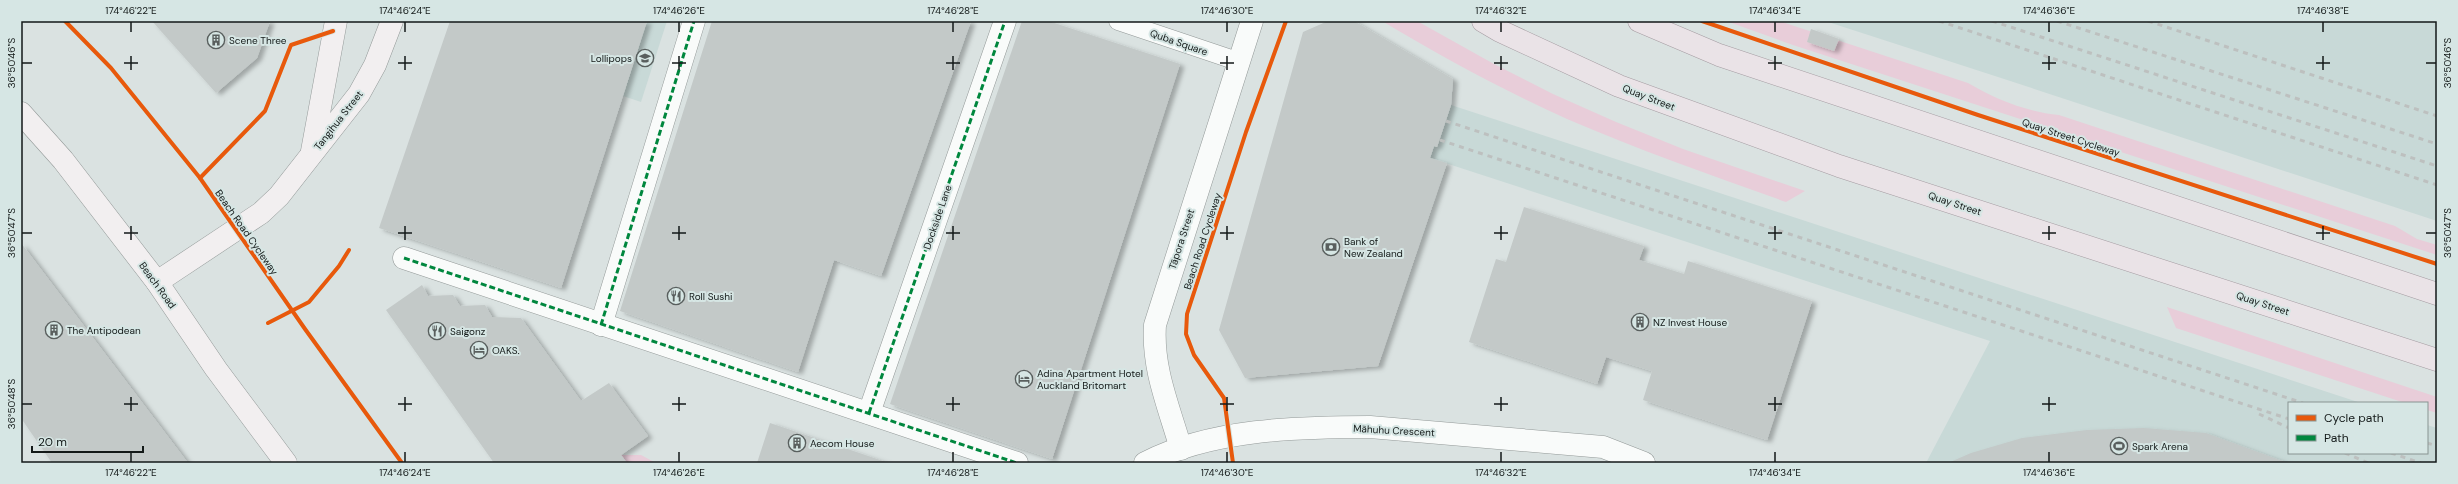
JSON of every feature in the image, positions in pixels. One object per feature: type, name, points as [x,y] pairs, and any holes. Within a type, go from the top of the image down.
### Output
[{"type":"main road","name":"Tangihua Street","points":[[312,152],[336,21]]},
{"type":"main road","name":"Tangihua Street","points":[[157,282],[261,213],[295,176],[312,152],[359,94],[375,65],[392,21]]},
{"type":"main road","name":"Quay Street","points":[[1483,21],[1500,31],[1619,86],[1839,166],[2437,360]]},
{"type":"main road","points":[[1639,21],[1718,55],[2437,294]]},
{"type":"main road","name":"Beach Road","points":[[21,113],[63,160],[157,282],[216,369],[286,463]]},
{"type":"street","points":[[601,325],[694,21]]},
{"type":"street","name":"Dockside Lane","points":[[869,413],[1005,21]]},
{"type":"street","name":"Tāpora Street","points":[[1181,449],[1157,369],[1153,347],[1155,325],[1160,304],[1253,25]]},
{"type":"street","points":[[404,258],[1017,463]]},
{"type":"street","name":"Māhuhu Crescent","points":[[1145,463],[1181,449],[1244,435],[1313,428],[1370,427],[1603,447],[1644,463]]},
{"type":"lane","name":"Quba Square","points":[[1118,21],[1240,62]]},
{"type":"shaded area","name":"Lollipops","points":[[647,21],[667,21],[641,102],[623,96]]},
{"type":"shaded area","points":[[1382,21],[1417,21],[1494,64],[1553,94],[1616,122],[1683,149],[1805,191],[1786,202],[1621,141],[1567,119],[1496,85]]},
{"type":"shaded area","points":[[1726,21],[1779,21],[1968,83],[2000,99],[2023,108],[2059,115],[2395,226],[2417,239],[2437,245],[2437,255],[1793,45]]},
{"type":"shaded area","points":[[1825,21],[2437,21],[2437,221],[1998,77]]},
{"type":"shaded area","points":[[1451,105],[2358,402],[2288,402],[2288,454],[2428,454],[2428,425],[2437,428],[2437,463],[1926,463],[1990,341],[1430,158],[1434,146],[1437,147]]},
{"type":"shaded area","points":[[2167,307],[2437,397],[2437,413],[2428,410],[2428,402],[2402,402],[2176,328]]},
{"type":"shaded area","points":[[621,455],[641,455],[656,463],[627,463]]},
{"type":"building","name":"Scene Three","points":[[152,21],[270,21],[257,58],[216,93]]},
{"type":"building","points":[[450,21],[647,21],[561,288],[379,228]]},
{"type":"building","points":[[712,21],[971,21],[881,276],[834,260],[798,372],[620,311]]},
{"type":"building","points":[[1022,21],[1048,21],[1180,64],[1052,459],[890,404]]},
{"type":"building","name":"Bank of New Zealand","points":[[1328,21],[1354,21],[1453,79],[1451,105],[1437,147],[1434,146],[1430,158],[1447,163],[1378,366],[1245,378],[1219,330],[1303,32]]},
{"type":"building","points":[[1811,29],[1839,39],[1834,51],[1807,42]]},
{"type":"building","name":"NZ Invest House","points":[[1524,207],[1644,246],[1639,260],[1684,274],[1688,261],[1812,301],[1767,440],[1643,400],[1652,371],[1606,357],[1597,384],[1469,342],[1496,259],[1506,262]]},
{"type":"building","name":"The Antipodean","points":[[21,243],[188,463],[52,463],[21,418]]},
{"type":"building","name":"OAKS.","points":[[422,285],[428,296],[453,295],[460,306],[485,305],[492,317],[521,318],[581,401],[609,383],[648,436],[621,455],[627,463],[494,463],[386,310]]},
{"type":"building","name":"Aecom House","points":[[770,423],[889,463],[757,463]]},
{"type":"building","name":"Spark Arena","points":[[2144,428],[2206,433],[2288,463],[1948,463],[1971,453],[2022,438],[2087,430]]},
{"type":"railway","points":[[1939,21],[2437,185]]},
{"type":"railway","points":[[1992,21],[2437,166]]},
{"type":"railway","points":[[2057,21],[2437,144]]},
{"type":"railway","points":[[2148,21],[2437,116]]},
{"type":"railway","points":[[1446,121],[2300,402]]},
{"type":"railway","points":[[1440,140],[2288,419]]},
{"type":"railway","points":[[2259,414],[2288,428]]},
{"type":"railway","points":[[2428,443],[2437,446]]},
{"type":"railway","points":[[2347,454],[2368,463]]},
{"type":"railway","points":[[2394,454],[2421,463]]},
{"type":"marked path","points":[[601,325],[694,21]]},
{"type":"marked path","points":[[869,413],[1005,21]]},
{"type":"marked path","points":[[404,258],[1017,463]]},
{"type":"cycle path","name":"Beach Road Cycleway","points":[[65,21],[111,68],[200,178],[305,329],[402,463]]},
{"type":"cycle path","name":"Beach Road Cycleway","points":[[1233,463],[1224,398],[1194,355],[1186,334],[1187,314],[1246,132],[1286,21]]},
{"type":"cycle path","name":"Quay Street Cycleway","points":[[1702,21],[1978,115],[2437,264]]},
{"type":"cycle path","points":[[200,178],[265,111],[291,45],[333,31]]},
{"type":"cycle path","points":[[268,323],[309,302],[339,266],[349,250]]},
{"type":"place","name":"Scene Three","points":[[216,40]]},
{"type":"place","name":"Lollipops","points":[[645,58]]},
{"type":"place","name":"Bank of New Zealand","points":[[1331,247]]},
{"type":"place","name":"Roll Sushi","points":[[676,296]]},
{"type":"place","name":"NZ Invest House","points":[[1640,322]]},
{"type":"place","name":"The Antipodean","points":[[54,330]]},
{"type":"place","name":"Saigonz","points":[[437,331]]},
{"type":"place","name":"OAKS.","points":[[479,350]]},
{"type":"place","name":"Adina Apartment Hotel Auckland Britomart","points":[[1024,379]]},
{"type":"place","name":"Aecom House","points":[[797,443]]},
{"type":"place","name":"Spark Arena","points":[[2119,446]]}]
